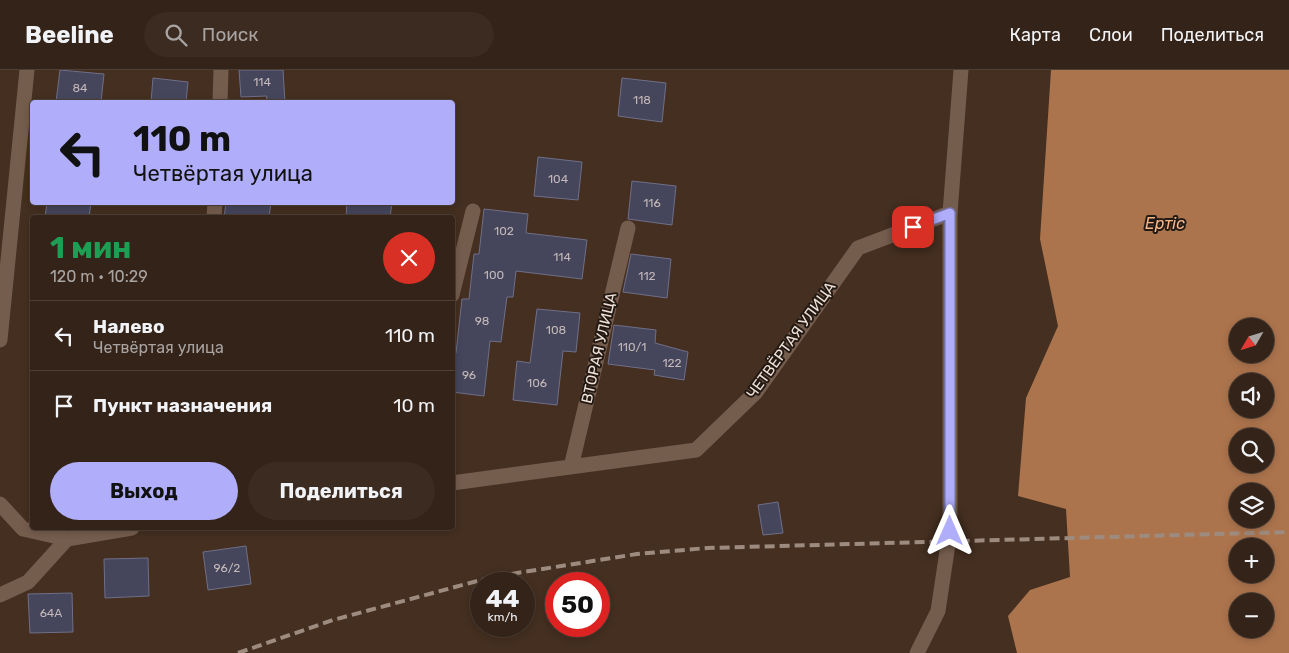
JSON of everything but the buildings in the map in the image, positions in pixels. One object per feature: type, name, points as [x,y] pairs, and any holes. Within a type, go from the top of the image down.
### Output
[{"type":"street","points":[[0,340],[27,70]]},
{"type":"street","points":[[220,100],[221,70]]},
{"type":"street","points":[[917,653],[938,612],[950,531],[950,213],[961,70]]},
{"type":"street","points":[[455,283],[473,211]]},
{"type":"street","name":"ЧЕТВЁРТАЯ УЛИЦА","points":[[455,482],[696,450],[756,392],[858,248],[950,213]]},
{"type":"street","name":"ВТОРАЯ УЛИЦА","points":[[571,467],[628,228]]},
{"type":"street","points":[[0,504],[23,529],[66,539],[120,530]]},
{"type":"street","points":[[0,595],[28,582],[66,539]]},
{"type":"water","name":"Ертіс","points":[[1051,70],[1289,70],[1289,653],[1017,653],[1008,616],[1030,590],[1070,577],[1066,509],[1018,496],[1026,398],[1058,326],[1040,239]]},
{"type":"railway","points":[[238,653],[333,620],[492,577],[637,554],[707,548],[1289,532]]},
{"type":"route","points":[[913,227],[950,213],[950,531]]}]
